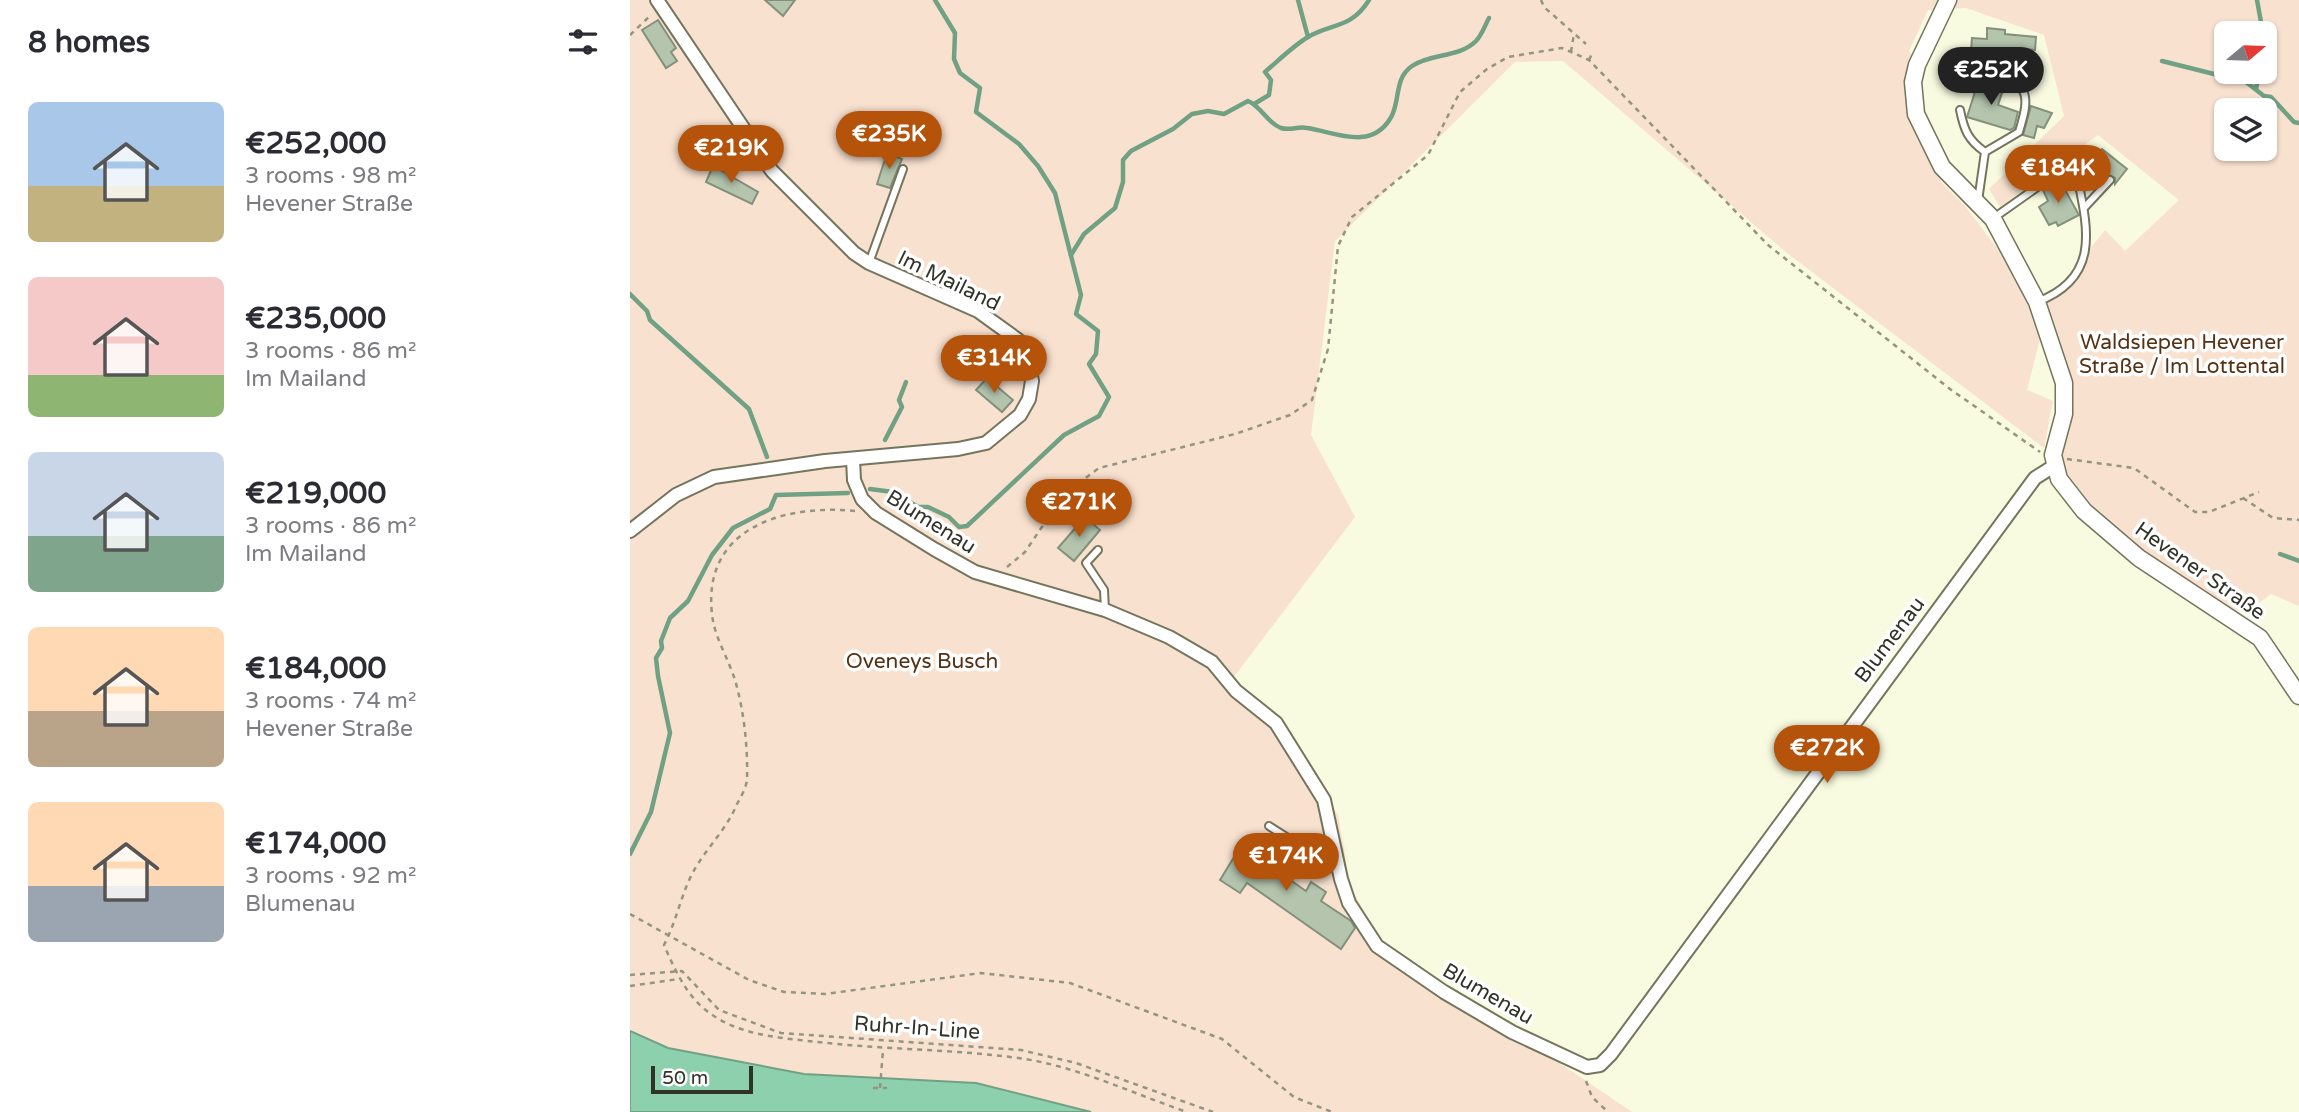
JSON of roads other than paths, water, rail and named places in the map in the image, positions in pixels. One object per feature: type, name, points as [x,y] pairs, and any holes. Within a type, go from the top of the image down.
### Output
[{"type":"street","points":[[1948,0],[1917,65],[1913,99],[1921,129],[1942,167],[1993,219],[2037,302],[2064,383],[2064,414],[2054,461]]},
{"type":"street","name":"Im Mailand","points":[[630,531],[676,495],[714,477],[958,449],[986,443],[1020,415],[1029,399],[1032,381],[1022,345],[1008,333],[978,311],[869,263],[855,253],[772,171],[659,3]]},
{"type":"street","name":"Blumenau","points":[[853,459],[854,480],[863,499],[876,513],[975,572],[997,576],[1105,610],[1200,652],[1236,691],[1276,723],[1324,800],[1349,903],[1377,946],[1512,1032],[1587,1067],[1600,1065],[1611,1054],[2035,478],[2054,461]]},
{"type":"street","name":"Hevener Straße","points":[[2054,461],[2063,485],[2084,511],[2139,558],[2260,638],[2299,696]]},
{"type":"lane","points":[[1985,152],[2019,132],[2027,105],[2019,82],[2004,69]]},
{"type":"lane","points":[[1960,110],[1965,132],[1972,143],[1985,152]]},
{"type":"lane","points":[[1978,201],[1985,152]]},
{"type":"lane","points":[[2076,171],[2086,161]]},
{"type":"lane","points":[[869,263],[903,169]]},
{"type":"lane","points":[[1993,219],[2063,169],[2093,177],[2102,173]]},
{"type":"lane","points":[[2037,302],[2067,286],[2086,254],[2089,239],[2076,171]]},
{"type":"lane","points":[[2084,208],[2110,180]]},
{"type":"lane","points":[[1098,550],[1086,563],[1104,590],[1105,610]]},
{"type":"lane","points":[[1269,826],[1321,859],[1337,856]]},
{"type":"waterway","points":[[870,489],[893,492],[918,507],[928,507],[949,517],[959,527],[967,526],[1064,435],[1099,416],[1109,397],[1089,364],[1096,354],[1098,331],[1076,314],[1081,295],[1055,193],[1038,166],[1019,144],[976,112],[980,88],[960,73],[954,59],[955,33],[935,0]]},
{"type":"waterway","points":[[1298,0],[1308,37]]},
{"type":"waterway","points":[[1254,104],[1269,95],[1271,80],[1265,72],[1308,37],[1348,21],[1369,0]]},
{"type":"waterway","points":[[2257,0],[2261,21]]},
{"type":"waterway","points":[[1071,255],[1084,234],[1115,208],[1123,182],[1123,160],[1131,151],[1173,129],[1192,114],[1208,111],[1224,114],[1248,101],[1281,128],[1304,128],[1352,137],[1373,134],[1382,129],[1390,119],[1406,71],[1420,62],[1469,46],[1478,39],[1489,18]]},
{"type":"waterway","points":[[2162,61],[2246,82],[2264,96],[2271,97],[2294,122],[2299,123]]},
{"type":"waterway","points":[[2256,89],[2257,84]]},
{"type":"waterway","points":[[630,294],[647,311],[650,320],[749,409],[767,457]]},
{"type":"waterway","points":[[885,440],[902,407],[899,400],[906,382]]},
{"type":"waterway","points":[[630,854],[651,812],[670,733],[656,658],[662,648],[661,641],[670,618],[688,601],[712,555],[733,528],[770,509],[776,495],[848,493]]},
{"type":"waterway","points":[[2280,554],[2299,561]]},
{"type":"park label","name":"Waldsiepen Hevener Straße / Im Lottental","points":[[2182,354]]},
{"type":"park label","name":"Oveneys Busch","points":[[922,661]]}]
